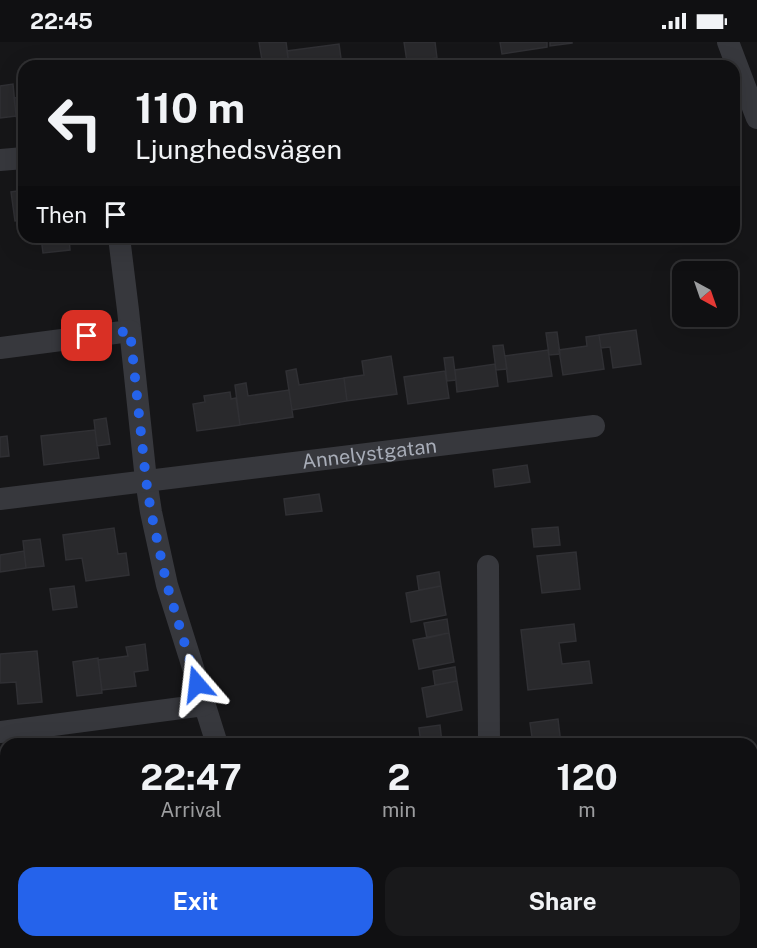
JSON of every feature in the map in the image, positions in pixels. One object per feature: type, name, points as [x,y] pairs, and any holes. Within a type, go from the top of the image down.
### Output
[{"type":"street","points":[[728,42],[735,60]]},
{"type":"street","points":[[740,73],[757,118]]},
{"type":"street","points":[[0,160],[18,158]]},
{"type":"street","points":[[120,243],[146,480],[158,549],[215,738]]},
{"type":"street","points":[[0,348],[130,331]]},
{"type":"street","name":"Annelystgatan","points":[[0,499],[594,426]]},
{"type":"street","points":[[488,566],[489,738]]},
{"type":"street","points":[[0,732],[204,705]]},
{"type":"building","points":[[259,42],[286,42],[288,60],[262,60]]},
{"type":"building","points":[[404,42],[435,42],[437,58],[407,60]]},
{"type":"building","points":[[500,42],[547,42],[547,47],[502,54]]},
{"type":"building","points":[[550,42],[572,42],[572,43],[550,46]]},
{"type":"building","points":[[339,44],[341,60],[288,60],[287,51]]},
{"type":"building","points":[[13,84],[16,116],[0,118],[0,86]]},
{"type":"building","points":[[14,98],[18,98],[18,129]]},
{"type":"building","points":[[18,191],[18,221],[15,221],[11,192]]},
{"type":"building","points":[[42,243],[69,243],[70,250],[43,253]]},
{"type":"building","points":[[636,330],[641,364],[613,368],[610,347],[601,348],[599,335]]},
{"type":"building","points":[[557,332],[560,354],[549,355],[546,333]]},
{"type":"building","points":[[599,335],[604,369],[563,375],[559,350],[587,346],[586,337]]},
{"type":"building","points":[[503,345],[507,369],[496,370],[493,346]]},
{"type":"building","points":[[548,350],[552,376],[508,382],[505,356]]},
{"type":"building","points":[[391,356],[397,394],[347,401],[344,378],[364,375],[362,361]]},
{"type":"building","points":[[453,357],[456,380],[447,381],[444,358]]},
{"type":"building","points":[[495,364],[498,386],[457,392],[455,370]]},
{"type":"building","points":[[296,369],[299,385],[344,378],[347,401],[292,410],[286,371]]},
{"type":"building","points":[[445,371],[449,398],[408,404],[404,377]]},
{"type":"building","points":[[246,383],[248,396],[289,390],[293,417],[240,425],[235,385]]},
{"type":"building","points":[[230,392],[231,399],[236,398],[240,425],[197,431],[193,404],[205,402],[204,396]]},
{"type":"building","points":[[106,418],[110,444],[97,446],[94,420]]},
{"type":"building","points":[[95,430],[99,458],[44,465],[41,436]]},
{"type":"building","points":[[7,436],[9,456],[0,457],[0,437]]},
{"type":"building","points":[[527,465],[530,482],[495,487],[493,470]]},
{"type":"building","points":[[319,494],[322,511],[286,515],[284,499]]},
{"type":"building","points":[[558,527],[560,545],[534,547],[532,529]]},
{"type":"building","points":[[114,528],[118,554],[126,553],[129,575],[86,581],[82,558],[66,560],[63,535]]},
{"type":"building","points":[[40,539],[44,566],[26,568],[23,541]]},
{"type":"building","points":[[24,551],[26,568],[0,572],[0,555]]},
{"type":"building","points":[[576,552],[580,589],[542,593],[537,556]]},
{"type":"building","points":[[439,572],[441,586],[419,590],[417,576]]},
{"type":"building","points":[[74,586],[77,607],[53,610],[50,589]]},
{"type":"building","points":[[441,586],[446,615],[411,622],[406,593]]},
{"type":"building","points":[[447,619],[449,633],[427,638],[424,623]]},
{"type":"building","points":[[574,624],[576,641],[559,643],[562,664],[589,661],[592,683],[528,690],[521,630]]},
{"type":"building","points":[[449,633],[454,662],[419,669],[413,640]]},
{"type":"building","points":[[145,644],[148,670],[134,672],[136,686],[102,690],[98,660],[128,656],[126,647]]},
{"type":"building","points":[[37,651],[42,702],[18,704],[16,682],[0,683],[0,654]]},
{"type":"building","points":[[98,658],[102,693],[77,696],[73,662]]},
{"type":"building","points":[[455,667],[457,681],[435,685],[433,671]]},
{"type":"building","points":[[457,681],[462,710],[427,717],[422,688]]},
{"type":"building","points":[[558,719],[560,738],[532,738],[530,723]]},
{"type":"building","points":[[440,725],[441,738],[420,738],[419,728]]},
{"type":"route","points":[[87,336],[130,331],[146,480],[158,549],[197,684]]}]
